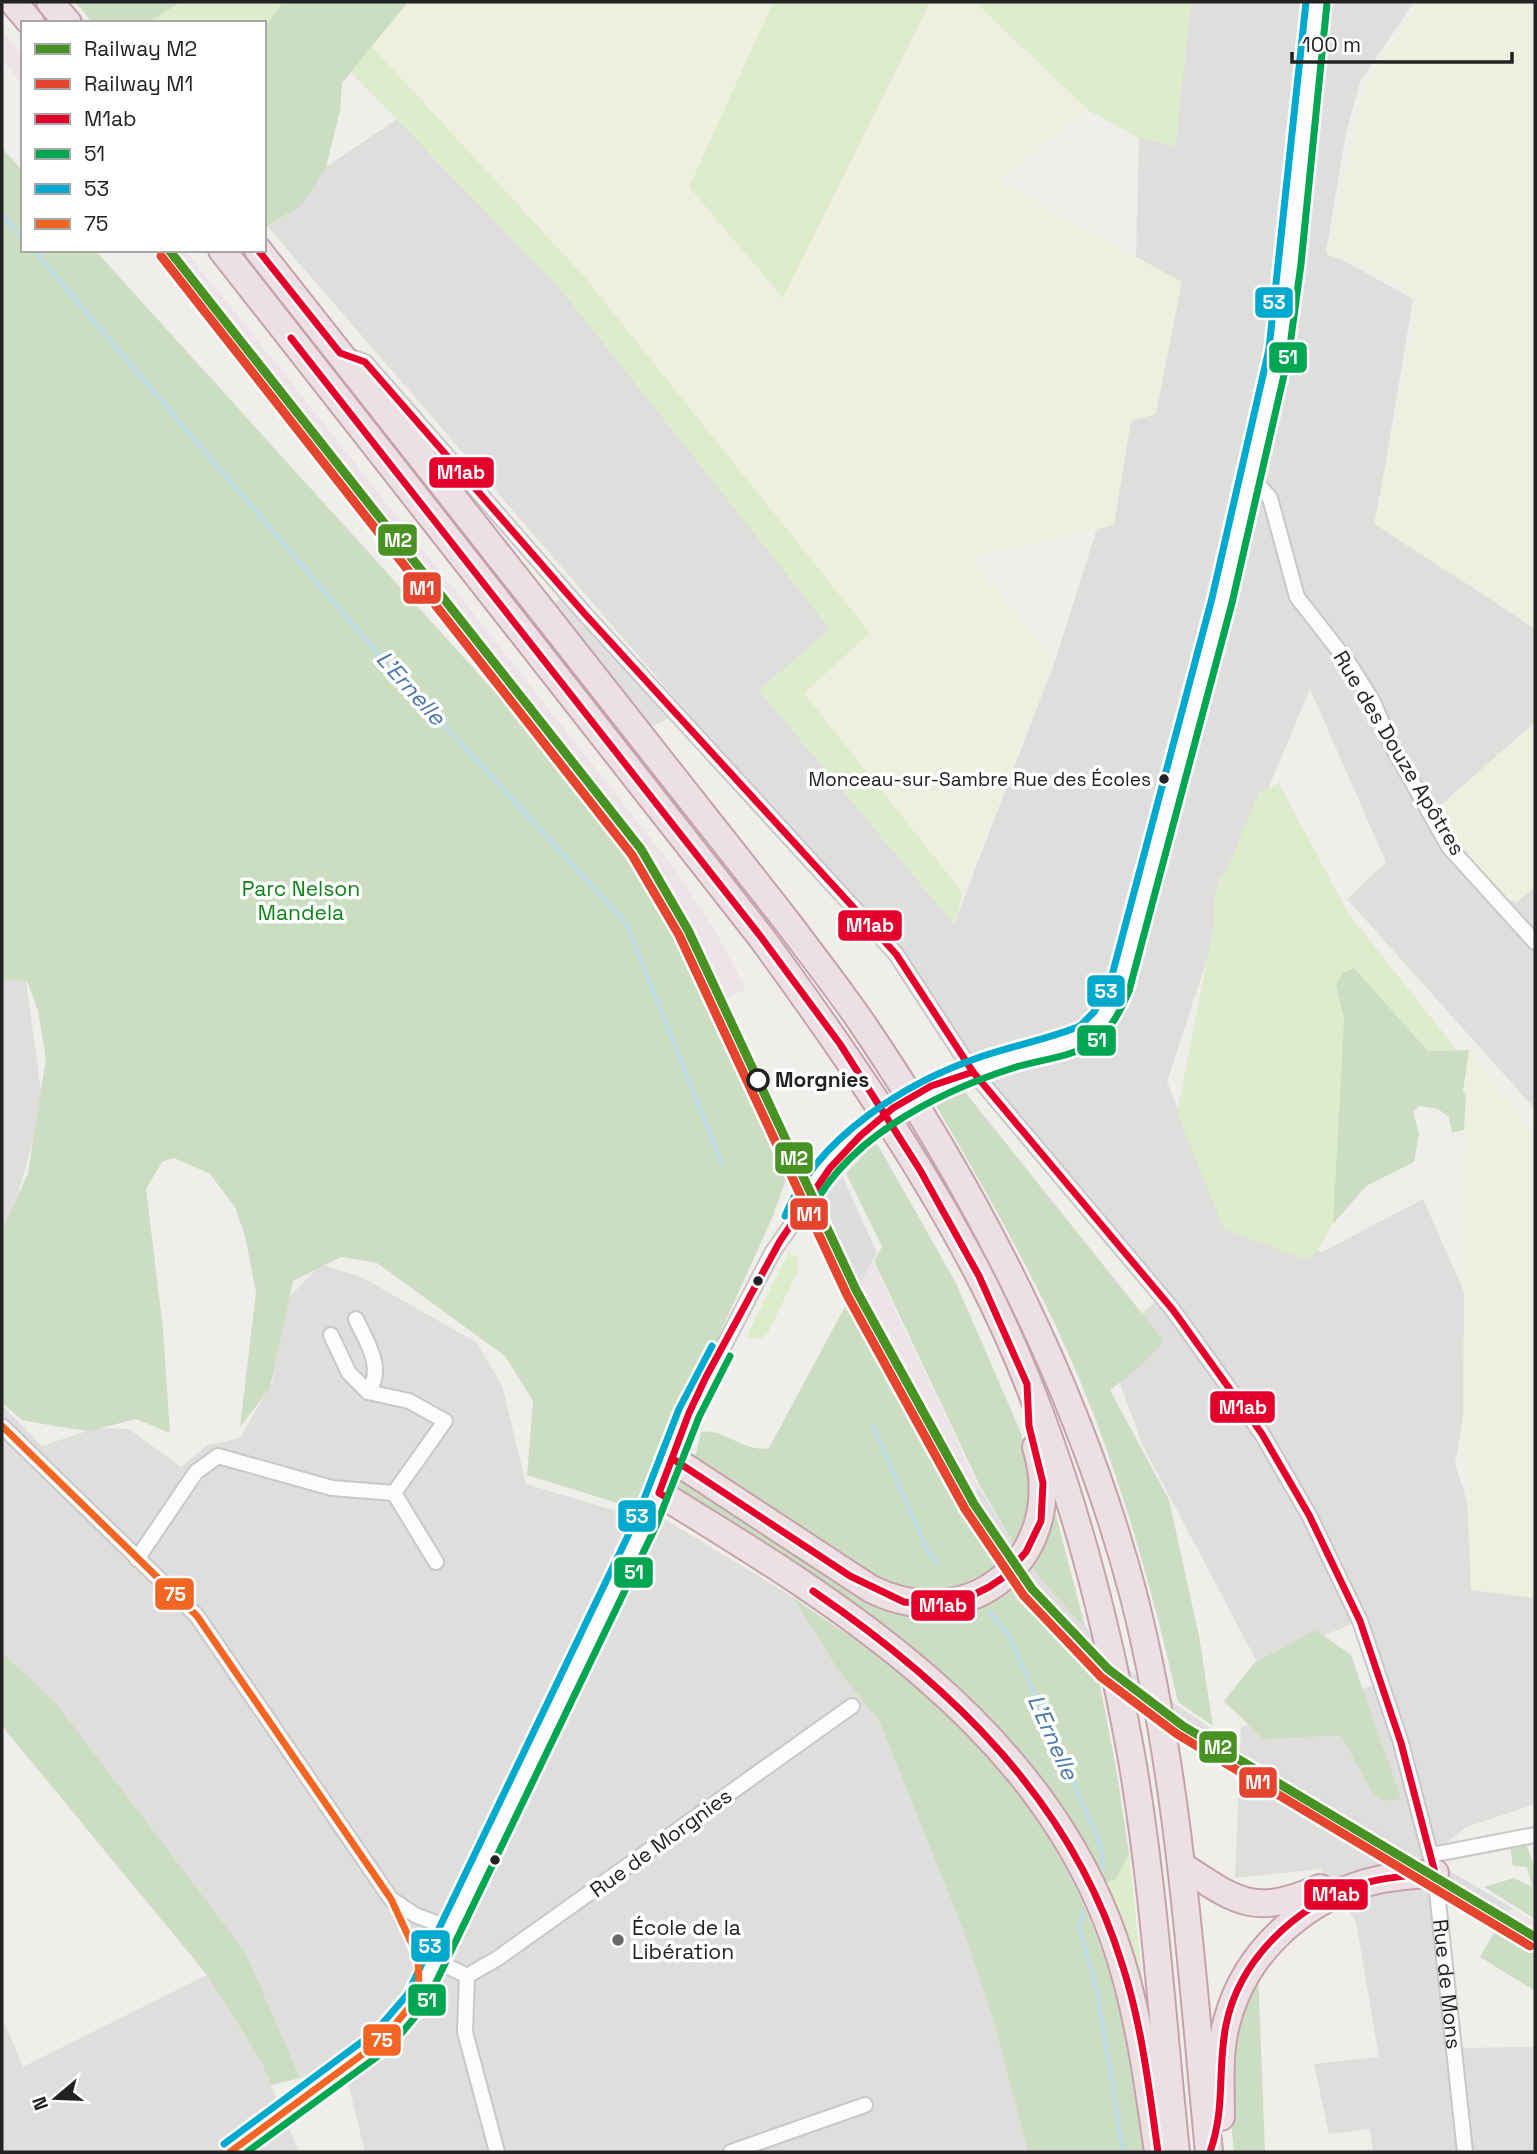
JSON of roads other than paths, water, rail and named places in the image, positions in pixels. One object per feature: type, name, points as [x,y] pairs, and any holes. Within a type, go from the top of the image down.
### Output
[{"type":"highway","points":[[13,2],[29,21]]},
{"type":"highway","points":[[50,2],[66,21]]},
{"type":"highway","points":[[224,252],[761,937],[840,1044],[920,1170],[966,1252],[1027,1384],[1064,1487],[1099,1605],[1131,1755],[1149,1886],[1176,2152]]},
{"type":"highway","name":"Rue de Mons","points":[[260,252],[340,353]]},
{"type":"highway","points":[[340,353],[785,919],[864,1026],[945,1156],[1004,1264],[1053,1369],[1097,1476],[1139,1623],[1166,1750],[1181,1865],[1210,2152]]},
{"type":"highway","points":[[673,1459],[871,1589],[904,1602],[942,1606],[961,1601],[1004,1577],[1034,1539],[1041,1521],[1043,1483],[1029,1426],[1027,1384]]},
{"type":"highway","points":[[659,1493],[843,1610],[937,1684],[1026,1779],[1060,1827],[1114,1939],[1129,1992],[1158,2152]]},
{"type":"highway","points":[[1181,1865],[1223,1893],[1252,1905],[1286,1903],[1343,1877],[1433,1864]]},
{"type":"highway","points":[[1210,2152],[1221,2117],[1221,2066],[1226,2022],[1240,1983],[1258,1956],[1283,1929],[1312,1906],[1380,1879],[1433,1864]]},
{"type":"street","points":[[230,2152],[382,2040],[401,2021],[416,2000],[659,1493],[694,1404],[772,1253],[795,1220],[800,1205],[862,1134],[890,1109],[917,1092],[951,1077],[1090,1033],[1110,1008],[1126,971],[1132,939],[1216,626],[1279,351],[1291,263],[1317,2]]},
{"type":"street","name":"Rue de Mons","points":[[340,353],[365,362],[584,613],[896,954],[973,1072],[1173,1310],[1262,1434],[1309,1515],[1360,1621],[1401,1743],[1433,1864],[1465,2152]]},
{"type":"street","name":"Rue des Douze Apôtres","points":[[1251,477],[1270,498],[1297,597],[1350,665],[1373,702],[1392,746],[1449,847],[1535,942]]},
{"type":"street","points":[[356,1319],[376,1363],[375,1382],[368,1392]]},
{"type":"street","points":[[331,1335],[349,1373],[368,1392],[409,1401],[446,1421],[394,1493]]},
{"type":"street","points":[[2,1426],[197,1616],[391,1899],[415,1914],[452,1929]]},
{"type":"street","points":[[137,1559],[196,1472],[218,1456],[332,1488],[394,1493]]},
{"type":"street","points":[[394,1493],[436,1562]]},
{"type":"street","name":"Rue de Morgnies","points":[[467,1976],[498,1958],[852,1706]]},
{"type":"street","points":[[1433,1864],[1535,1835]]},
{"type":"street","points":[[437,1961],[467,1976],[464,2032],[497,2152]]},
{"type":"street","points":[[731,2152],[864,2105]]},
{"type":"waterway","name":"L'Ernelle","points":[[2,214],[21,237]]},
{"type":"waterway","name":"L'Ernelle","points":[[35,252],[365,639],[626,923],[722,1164]]},
{"type":"waterway","name":"L'Ernelle","points":[[873,1426],[928,1552],[938,1563]]},
{"type":"waterway","name":"L'Ernelle","points":[[989,1612],[1008,1634],[1102,1848],[1103,1869]]},
{"type":"waterway","name":"L'Ernelle","points":[[1083,1913],[1079,1927],[1097,1990],[1123,2152]]},
{"type":"rail line","name":"M2","points":[[171,252],[641,849],[688,930],[856,1290],[974,1504],[1032,1589],[1108,1669],[1183,1726],[1535,1937]]},
{"type":"rail line","name":"M1","points":[[161,256],[632,855],[679,935],[847,1295],[965,1509],[1024,1596],[1101,1677],[1177,1734],[1530,1946]]},
{"type":"place","name":"Monceau-sur-Sambre Rue des Écoles","points":[[1164,779]]},
{"type":"place","name":"Morgnies","points":[[758,1080]]},
{"type":"place","name":"École de la Libération","points":[[618,1940]]},
{"type":"park label","name":"Parc Nelson Mandela","points":[[301,901]]}]
